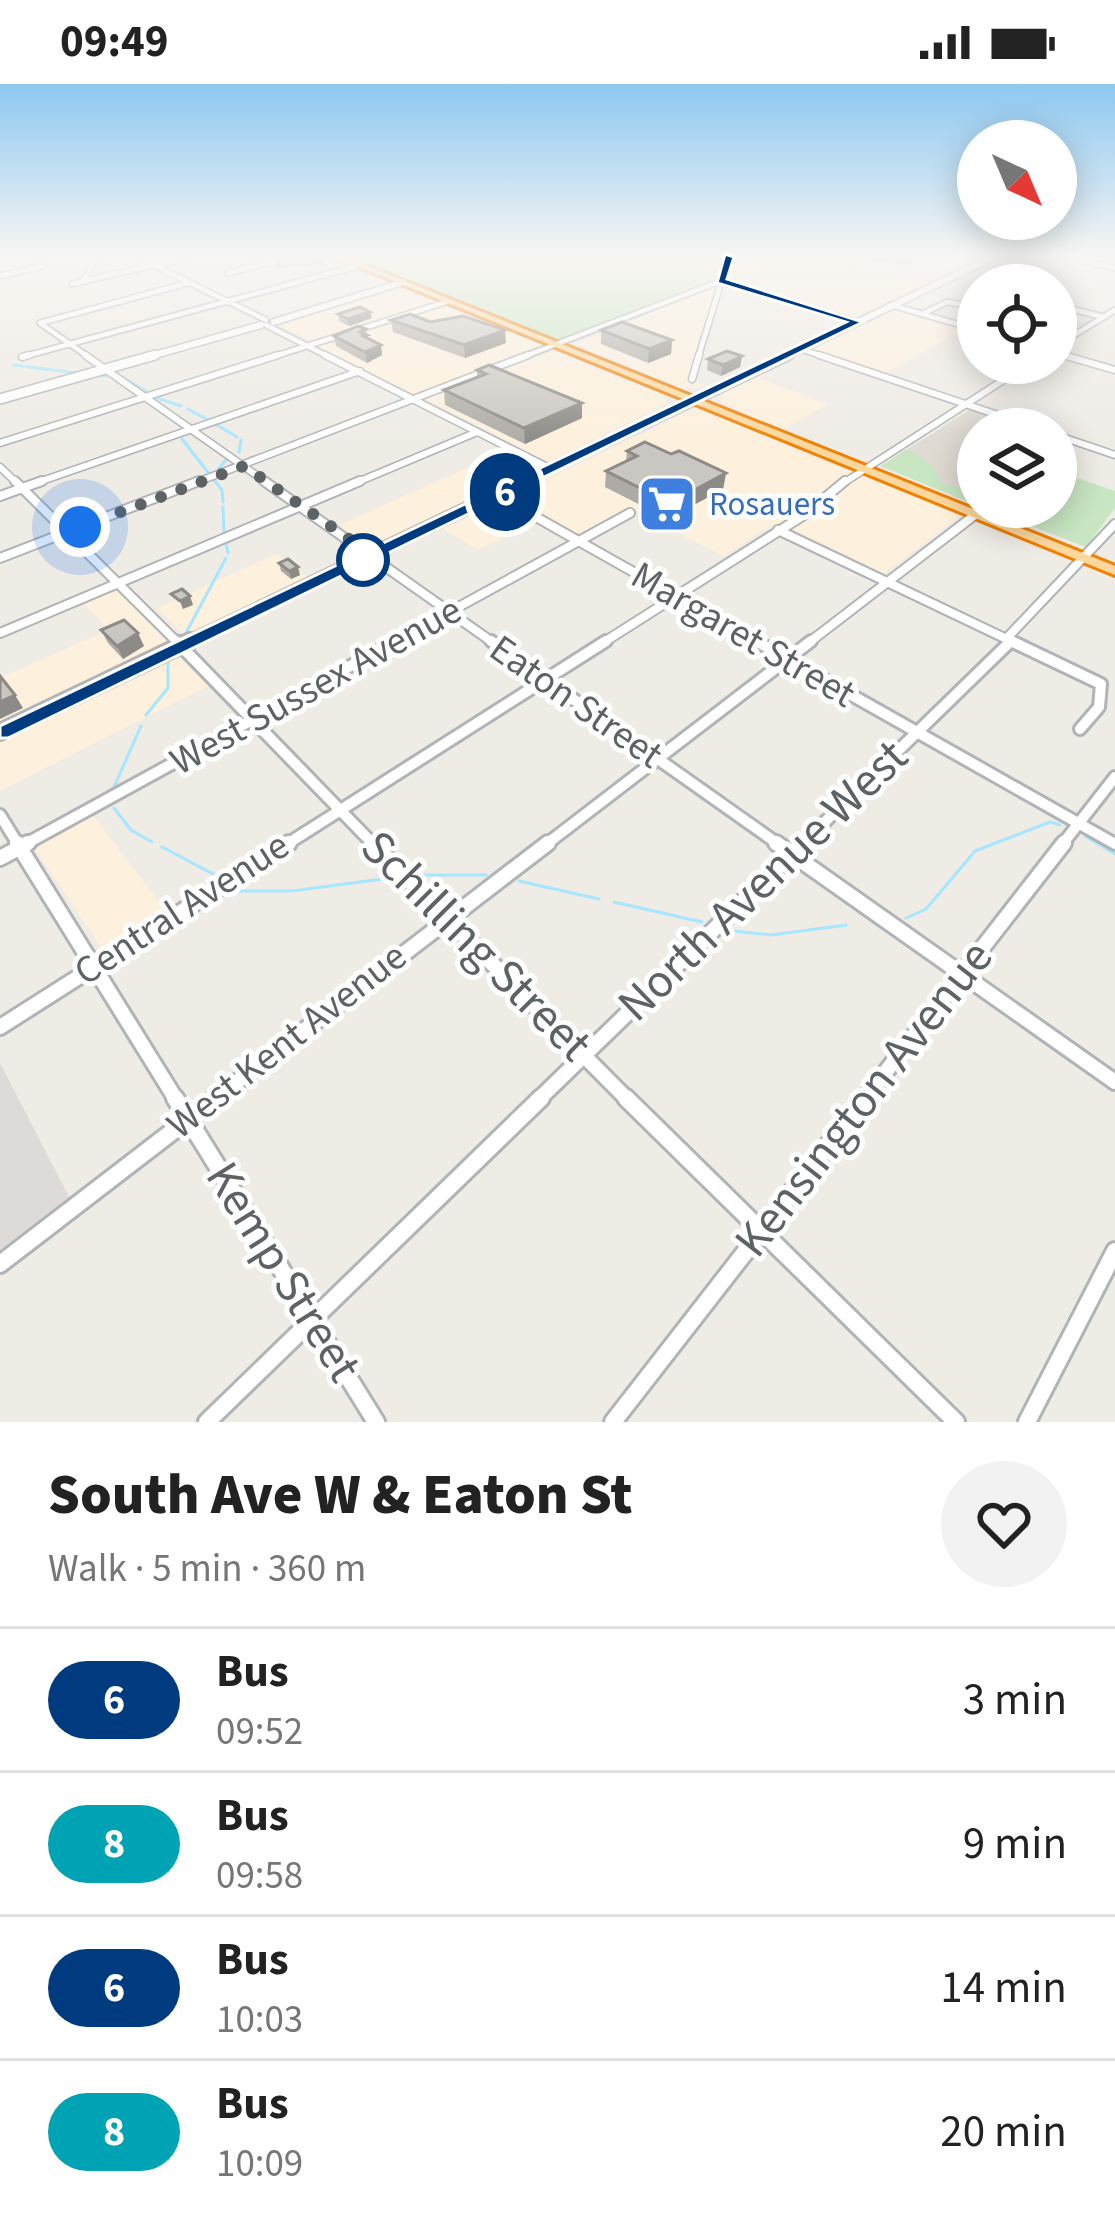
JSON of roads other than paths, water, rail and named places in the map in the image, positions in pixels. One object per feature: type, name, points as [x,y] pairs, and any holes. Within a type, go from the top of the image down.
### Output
[{"type":"highway","points":[[495,319],[957,506]]},
{"type":"highway","points":[[1009,528],[1115,571]]},
{"type":"street","name":"Eaton Street","points":[[47,319],[41,321],[67,344],[1115,1082]]},
{"type":"street","points":[[22,356],[159,319]]},
{"type":"street","points":[[259,319],[551,469]]},
{"type":"street","points":[[0,399],[274,319]]},
{"type":"street","points":[[0,443],[390,319]]},
{"type":"street","points":[[0,557],[623,319]]},
{"type":"street","points":[[692,379],[709,319]]},
{"type":"street","points":[[849,319],[857,322]]},
{"type":"street","points":[[0,732],[862,319]]},
{"type":"street","points":[[801,349],[977,408]]},
{"type":"street","points":[[1077,357],[1115,370]]},
{"type":"street","points":[[0,496],[360,371]]},
{"type":"street","name":"Central Avenue","points":[[0,1027],[827,499],[862,468],[997,384]]},
{"type":"street","points":[[0,633],[477,432]]},
{"type":"street","points":[[1077,441],[1115,455]]},
{"type":"street","name":"Schilling Street","points":[[0,467],[121,583],[250,722],[446,918],[956,1422]]},
{"type":"street","name":"Margaret Street","points":[[497,495],[1115,844]]},
{"type":"street","name":"West Sussex Avenue","points":[[0,858],[631,514]]},
{"type":"street","name":"North Avenue West","points":[[207,1422],[915,733],[1086,560],[1115,524]]},
{"type":"street","name":"West Kent Avenue","points":[[0,1264],[957,528]]},
{"type":"street","points":[[778,530],[1101,684],[1099,707],[1081,729]]},
{"type":"street","name":"Kensington Avenue","points":[[613,1422],[1115,777]]},
{"type":"street","name":"Kemp Street","points":[[0,815],[376,1422]]},
{"type":"street","points":[[1027,1422],[1115,1251]]},
{"type":"waterway","points":[[14,365],[77,373]]},
{"type":"waterway","points":[[96,376],[106,376]]},
{"type":"waterway","points":[[120,376],[148,392]]},
{"type":"waterway","points":[[157,398],[181,406]]},
{"type":"waterway","points":[[188,409],[208,420]]},
{"type":"waterway","points":[[217,425],[237,437]]},
{"type":"waterway","points":[[182,439],[222,490],[223,502]]},
{"type":"waterway","points":[[239,452],[241,440]]},
{"type":"waterway","points":[[219,468],[226,460]]},
{"type":"waterway","points":[[223,507],[224,534]]},
{"type":"waterway","points":[[226,543],[228,553]]},
{"type":"waterway","points":[[187,631],[226,558]]},
{"type":"waterway","points":[[146,715],[168,688],[168,663]]},
{"type":"waterway","points":[[114,787],[141,726]]},
{"type":"waterway","points":[[114,808],[131,830],[152,842]]},
{"type":"waterway","points":[[906,918],[926,909],[975,851],[1050,822],[1060,825]]},
{"type":"waterway","points":[[1085,836],[1115,854]]},
{"type":"waterway","points":[[162,847],[215,875]]},
{"type":"waterway","points":[[423,875],[486,875]]},
{"type":"waterway","points":[[235,891],[292,891],[390,878]]},
{"type":"waterway","points":[[519,881],[599,899]]},
{"type":"waterway","points":[[614,902],[702,922]]},
{"type":"waterway","points":[[733,931],[771,935],[846,925]]},
{"type":"place","name":"Rosauers","points":[[667,504]]}]
